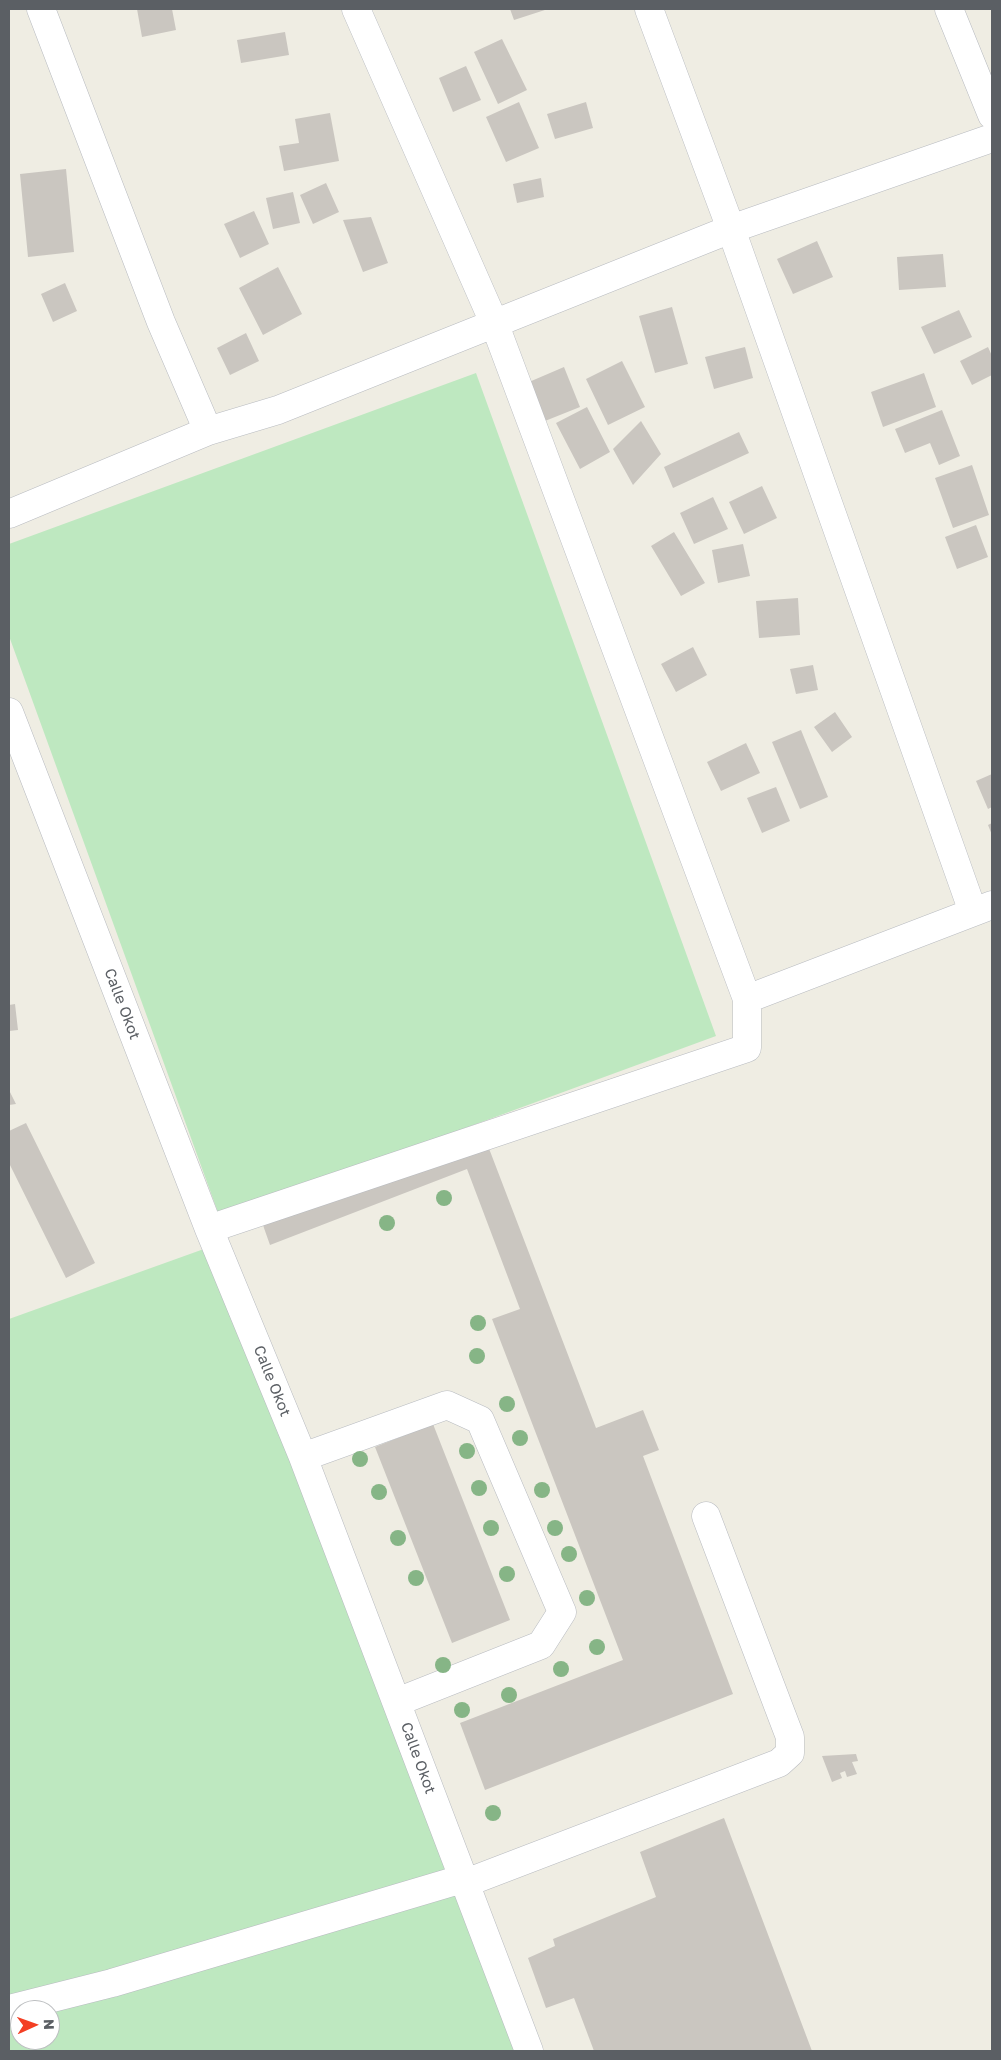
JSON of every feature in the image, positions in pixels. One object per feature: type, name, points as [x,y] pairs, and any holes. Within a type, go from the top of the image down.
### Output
[{"type":"street","points":[[41,9],[161,322],[208,432]]},
{"type":"street","points":[[209,1228],[747,1048],[746,999],[494,325],[356,9]]},
{"type":"street","points":[[649,9],[983,909],[746,999]]},
{"type":"street","points":[[949,9],[992,115]]},
{"type":"street","points":[[9,514],[208,432],[278,410],[731,229],[992,138]]},
{"type":"street","name":"Calle Okot","points":[[9,712],[209,1228],[303,1457],[528,2051]]},
{"type":"street","points":[[303,1457],[447,1404],[480,1420],[562,1612],[541,1645],[397,1702]]},
{"type":"street","points":[[9,2009],[112,1984],[463,1881],[779,1763],[790,1753],[790,1737],[706,1516]]},
{"type":"green space","points":[[476,373],[716,1036],[220,1218],[9,636],[9,544]]},
{"type":"green space","points":[[215,1245],[528,2051],[9,2051],[9,1319]]},
{"type":"building","points":[[137,9],[172,9],[176,30],[142,37]]},
{"type":"building","points":[[510,9],[548,9],[514,20]]},
{"type":"building","points":[[285,32],[289,55],[241,63],[237,40]]},
{"type":"building","points":[[502,39],[527,90],[498,104],[474,52]]},
{"type":"building","points":[[466,66],[481,100],[453,112],[439,78]]},
{"type":"building","points":[[519,102],[539,148],[506,162],[486,117]]},
{"type":"building","points":[[586,102],[593,128],[555,139],[547,114]]},
{"type":"building","points":[[330,113],[339,161],[284,171],[279,146],[299,143],[295,119]]},
{"type":"building","points":[[66,169],[74,252],[28,257],[20,174]]},
{"type":"building","points":[[541,178],[544,197],[517,203],[513,184]]},
{"type":"building","points":[[326,183],[339,212],[313,224],[300,195]]},
{"type":"building","points":[[293,192],[300,223],[273,229],[266,198]]},
{"type":"building","points":[[254,211],[269,244],[240,258],[224,224]]},
{"type":"building","points":[[371,217],[388,263],[363,272],[343,220]]},
{"type":"building","points":[[817,241],[833,277],[793,294],[777,259]]},
{"type":"building","points":[[943,254],[946,287],[899,290],[897,257]]},
{"type":"building","points":[[278,267],[302,314],[263,335],[239,288]]},
{"type":"building","points":[[65,283],[77,311],[53,322],[41,294]]},
{"type":"building","points":[[672,307],[688,364],[655,373],[639,316]]},
{"type":"building","points":[[959,310],[972,337],[934,354],[921,327]]},
{"type":"building","points":[[246,333],[259,361],[230,375],[217,348]]},
{"type":"building","points":[[745,347],[753,378],[714,389],[705,357]]},
{"type":"building","points":[[988,347],[992,356],[992,375],[972,385],[960,361]]},
{"type":"building","points":[[622,361],[645,407],[608,425],[586,379]]},
{"type":"building","points":[[564,367],[580,407],[545,421],[529,382]]},
{"type":"building","points":[[924,373],[936,407],[883,427],[871,392]]},
{"type":"building","points":[[587,407],[610,452],[580,469],[556,423]]},
{"type":"building","points":[[942,410],[960,456],[939,465],[930,443],[905,453],[895,429]]},
{"type":"building","points":[[641,421],[661,454],[633,485],[613,449]]},
{"type":"building","points":[[739,432],[749,453],[673,488],[664,467]]},
{"type":"building","points":[[972,465],[989,515],[953,528],[935,478]]},
{"type":"building","points":[[762,486],[777,518],[744,534],[729,502]]},
{"type":"building","points":[[713,497],[728,529],[694,544],[680,513]]},
{"type":"building","points":[[976,525],[988,557],[957,569],[945,537]]},
{"type":"building","points":[[674,532],[705,583],[681,596],[651,546]]},
{"type":"building","points":[[743,544],[750,576],[718,583],[712,550]]},
{"type":"building","points":[[798,598],[800,635],[759,638],[756,601]]},
{"type":"building","points":[[693,647],[707,675],[676,692],[661,664]]},
{"type":"building","points":[[813,665],[818,690],[796,694],[790,669]]},
{"type":"building","points":[[835,712],[852,737],[832,752],[814,727]]},
{"type":"building","points":[[801,730],[828,797],[800,809],[772,742]]},
{"type":"building","points":[[746,743],[760,773],[721,791],[707,762]]},
{"type":"building","points":[[992,774],[992,807],[988,809],[976,781]]},
{"type":"building","points":[[776,787],[790,821],[762,833],[747,798]]},
{"type":"building","points":[[992,823],[992,835],[988,825]]},
{"type":"building","points":[[15,1004],[18,1030],[9,1031],[9,1005]]},
{"type":"building","points":[[9,1090],[16,1104],[9,1105]]},
{"type":"building","points":[[26,1123],[95,1263],[66,1278],[9,1163],[9,1131]]},
{"type":"building","points":[[480,1125],[596,1428],[643,1410],[659,1450],[643,1456],[733,1694],[485,1790],[460,1723],[623,1660],[492,1319],[520,1309],[467,1169],[270,1245],[258,1211]]},
{"type":"building","points":[[433,1424],[510,1620],[452,1643],[375,1447]]},
{"type":"building","points":[[856,1754],[858,1761],[852,1762],[857,1774],[847,1777],[845,1771],[840,1773],[842,1778],[832,1782],[822,1756]]},
{"type":"building","points":[[724,1818],[812,2051],[594,2051],[574,1998],[546,2008],[528,1958],[555,1946],[553,1939],[656,1897],[640,1852]]}]
